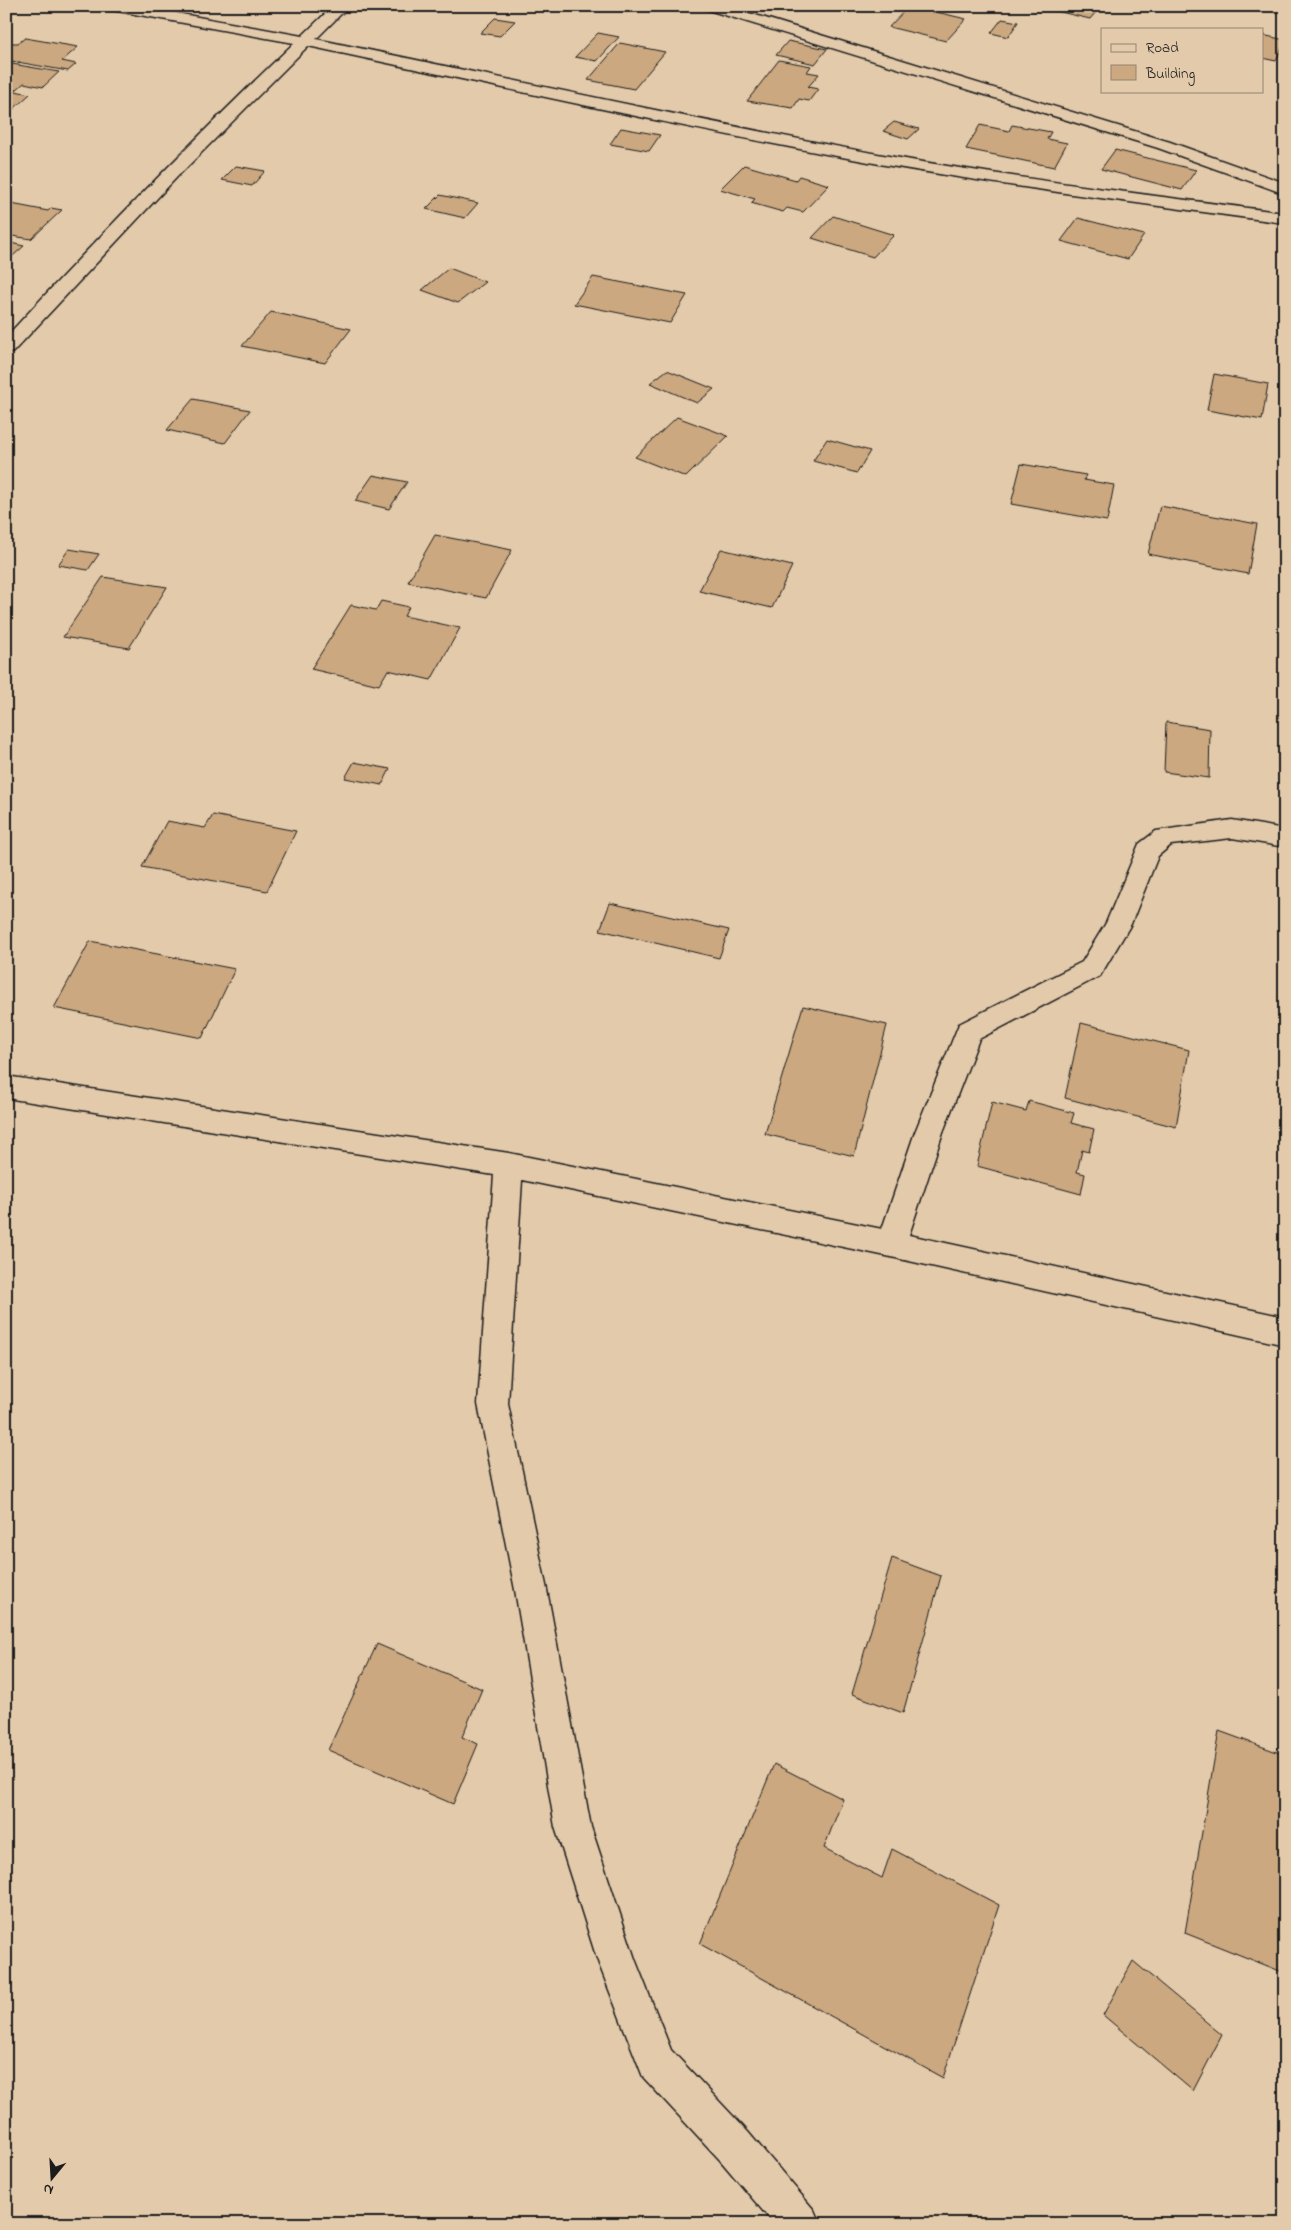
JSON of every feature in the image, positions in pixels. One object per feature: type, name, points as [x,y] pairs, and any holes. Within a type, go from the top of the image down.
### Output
[{"type":"street","points":[[112,6],[305,41],[732,131],[886,160],[1058,188],[1285,218]]},
{"type":"street","points":[[6,348],[182,162],[342,6]]},
{"type":"street","points":[[710,6],[1164,145],[1285,189]]},
{"type":"street","points":[[891,1244],[929,1132],[968,1032],[1091,969],[1118,924],[1148,851],[1165,837],[1232,829],[1285,838]]},
{"type":"street","points":[[6,1087],[509,1165],[891,1244],[1285,1331]]},
{"type":"street","points":[[509,1165],[493,1404],[531,1590],[573,1827],[616,1959],[657,2063],[734,2146],[800,2224]]},
{"type":"building","points":[[909,6],[966,19],[946,41],[889,27]]},
{"type":"building","points":[[1035,6],[1101,6],[1090,19]]},
{"type":"building","points":[[495,18],[515,21],[500,36],[480,33]]},
{"type":"building","points":[[1002,19],[1018,22],[1008,37],[991,33]]},
{"type":"building","points":[[598,33],[619,37],[597,61],[575,57]]},
{"type":"building","points":[[1264,35],[1285,40],[1276,61],[1264,58]]},
{"type":"building","points":[[25,38],[78,47],[62,61],[76,64],[68,71],[6,60],[6,43],[18,43]]},
{"type":"building","points":[[788,41],[827,49],[815,64],[776,55]]},
{"type":"building","points":[[620,43],[665,52],[634,89],[588,80]]},
{"type":"building","points":[[779,60],[811,66],[807,72],[819,74],[808,87],[818,89],[809,101],[799,99],[793,108],[747,101]]},
{"type":"building","points":[[6,63],[59,72],[43,87],[24,83],[15,91],[30,94],[9,113],[6,113]]},
{"type":"building","points":[[894,122],[919,129],[908,139],[883,131]]},
{"type":"building","points":[[980,125],[1009,131],[1012,125],[1051,132],[1047,139],[1067,143],[1054,167],[966,149]]},
{"type":"building","points":[[621,128],[660,135],[649,151],[610,144]]},
{"type":"building","points":[[1115,150],[1196,170],[1182,190],[1101,169]]},
{"type":"building","points":[[744,165],[796,180],[799,176],[829,185],[803,212],[787,208],[783,212],[751,203],[755,199],[720,189]]},
{"type":"building","points":[[236,166],[265,171],[252,186],[222,180]]},
{"type":"building","points":[[440,195],[478,203],[465,218],[426,209]]},
{"type":"building","points":[[6,203],[48,211],[51,208],[62,210],[31,239],[6,235]]},
{"type":"building","points":[[833,216],[894,235],[873,257],[812,238]]},
{"type":"building","points":[[1078,218],[1144,235],[1128,259],[1061,241]]},
{"type":"building","points":[[6,242],[24,246],[6,262]]},
{"type":"building","points":[[449,268],[485,282],[458,303],[422,290]]},
{"type":"building","points":[[593,277],[687,295],[670,323],[574,304]]},
{"type":"building","points":[[271,312],[351,329],[325,363],[242,346]]},
{"type":"building","points":[[667,370],[714,389],[697,403],[650,383]]},
{"type":"building","points":[[1214,374],[1268,384],[1262,420],[1207,410]]},
{"type":"building","points":[[193,399],[250,410],[225,443],[167,430]]},
{"type":"building","points":[[677,417],[728,436],[686,477],[635,457]]},
{"type":"building","points":[[827,439],[870,451],[857,473],[813,461]]},
{"type":"building","points":[[1021,464],[1086,475],[1084,480],[1114,485],[1107,521],[1011,504]]},
{"type":"building","points":[[373,475],[407,482],[389,509],[355,501]]},
{"type":"building","points":[[1160,506],[1257,524],[1248,574],[1148,554]]},
{"type":"building","points":[[435,535],[512,550],[486,598],[408,582]]},
{"type":"building","points":[[69,549],[99,554],[88,570],[58,565]]},
{"type":"building","points":[[721,549],[792,566],[772,608],[699,591]]},
{"type":"building","points":[[103,577],[167,587],[129,648],[63,637]]},
{"type":"building","points":[[381,601],[409,607],[404,616],[460,628],[431,680],[388,670],[379,685],[311,669],[351,605],[376,610]]},
{"type":"building","points":[[1166,722],[1210,729],[1209,778],[1164,772]]},
{"type":"building","points":[[354,762],[390,769],[382,785],[345,778]]},
{"type":"building","points":[[213,815],[296,831],[267,891],[142,867],[167,821],[205,828]]},
{"type":"building","points":[[610,903],[729,930],[719,958],[600,930]]},
{"type":"building","points":[[90,941],[235,969],[202,1038],[54,1008]]},
{"type":"building","points":[[803,1006],[887,1025],[854,1156],[765,1134]]},
{"type":"building","points":[[1081,1023],[1189,1050],[1176,1127],[1065,1098]]},
{"type":"building","points":[[1029,1101],[1074,1113],[1071,1123],[1094,1129],[1089,1152],[1082,1150],[1077,1172],[1085,1174],[1081,1194],[977,1166],[992,1102],[1026,1111]]},
{"type":"building","points":[[892,1558],[941,1576],[903,1713],[852,1694]]},
{"type":"building","points":[[377,1644],[482,1689],[462,1737],[478,1744],[453,1804],[328,1750]]},
{"type":"building","points":[[1219,1731],[1285,1755],[1285,1973],[1185,1933]]},
{"type":"building","points":[[774,1764],[843,1799],[824,1848],[882,1878],[892,1849],[999,1905],[943,2078],[700,1944]]},
{"type":"building","points":[[1133,1961],[1222,2035],[1193,2091],[1103,2015]]},
{"type":"building","points":[[6,2214],[19,2224],[6,2224]]}]
